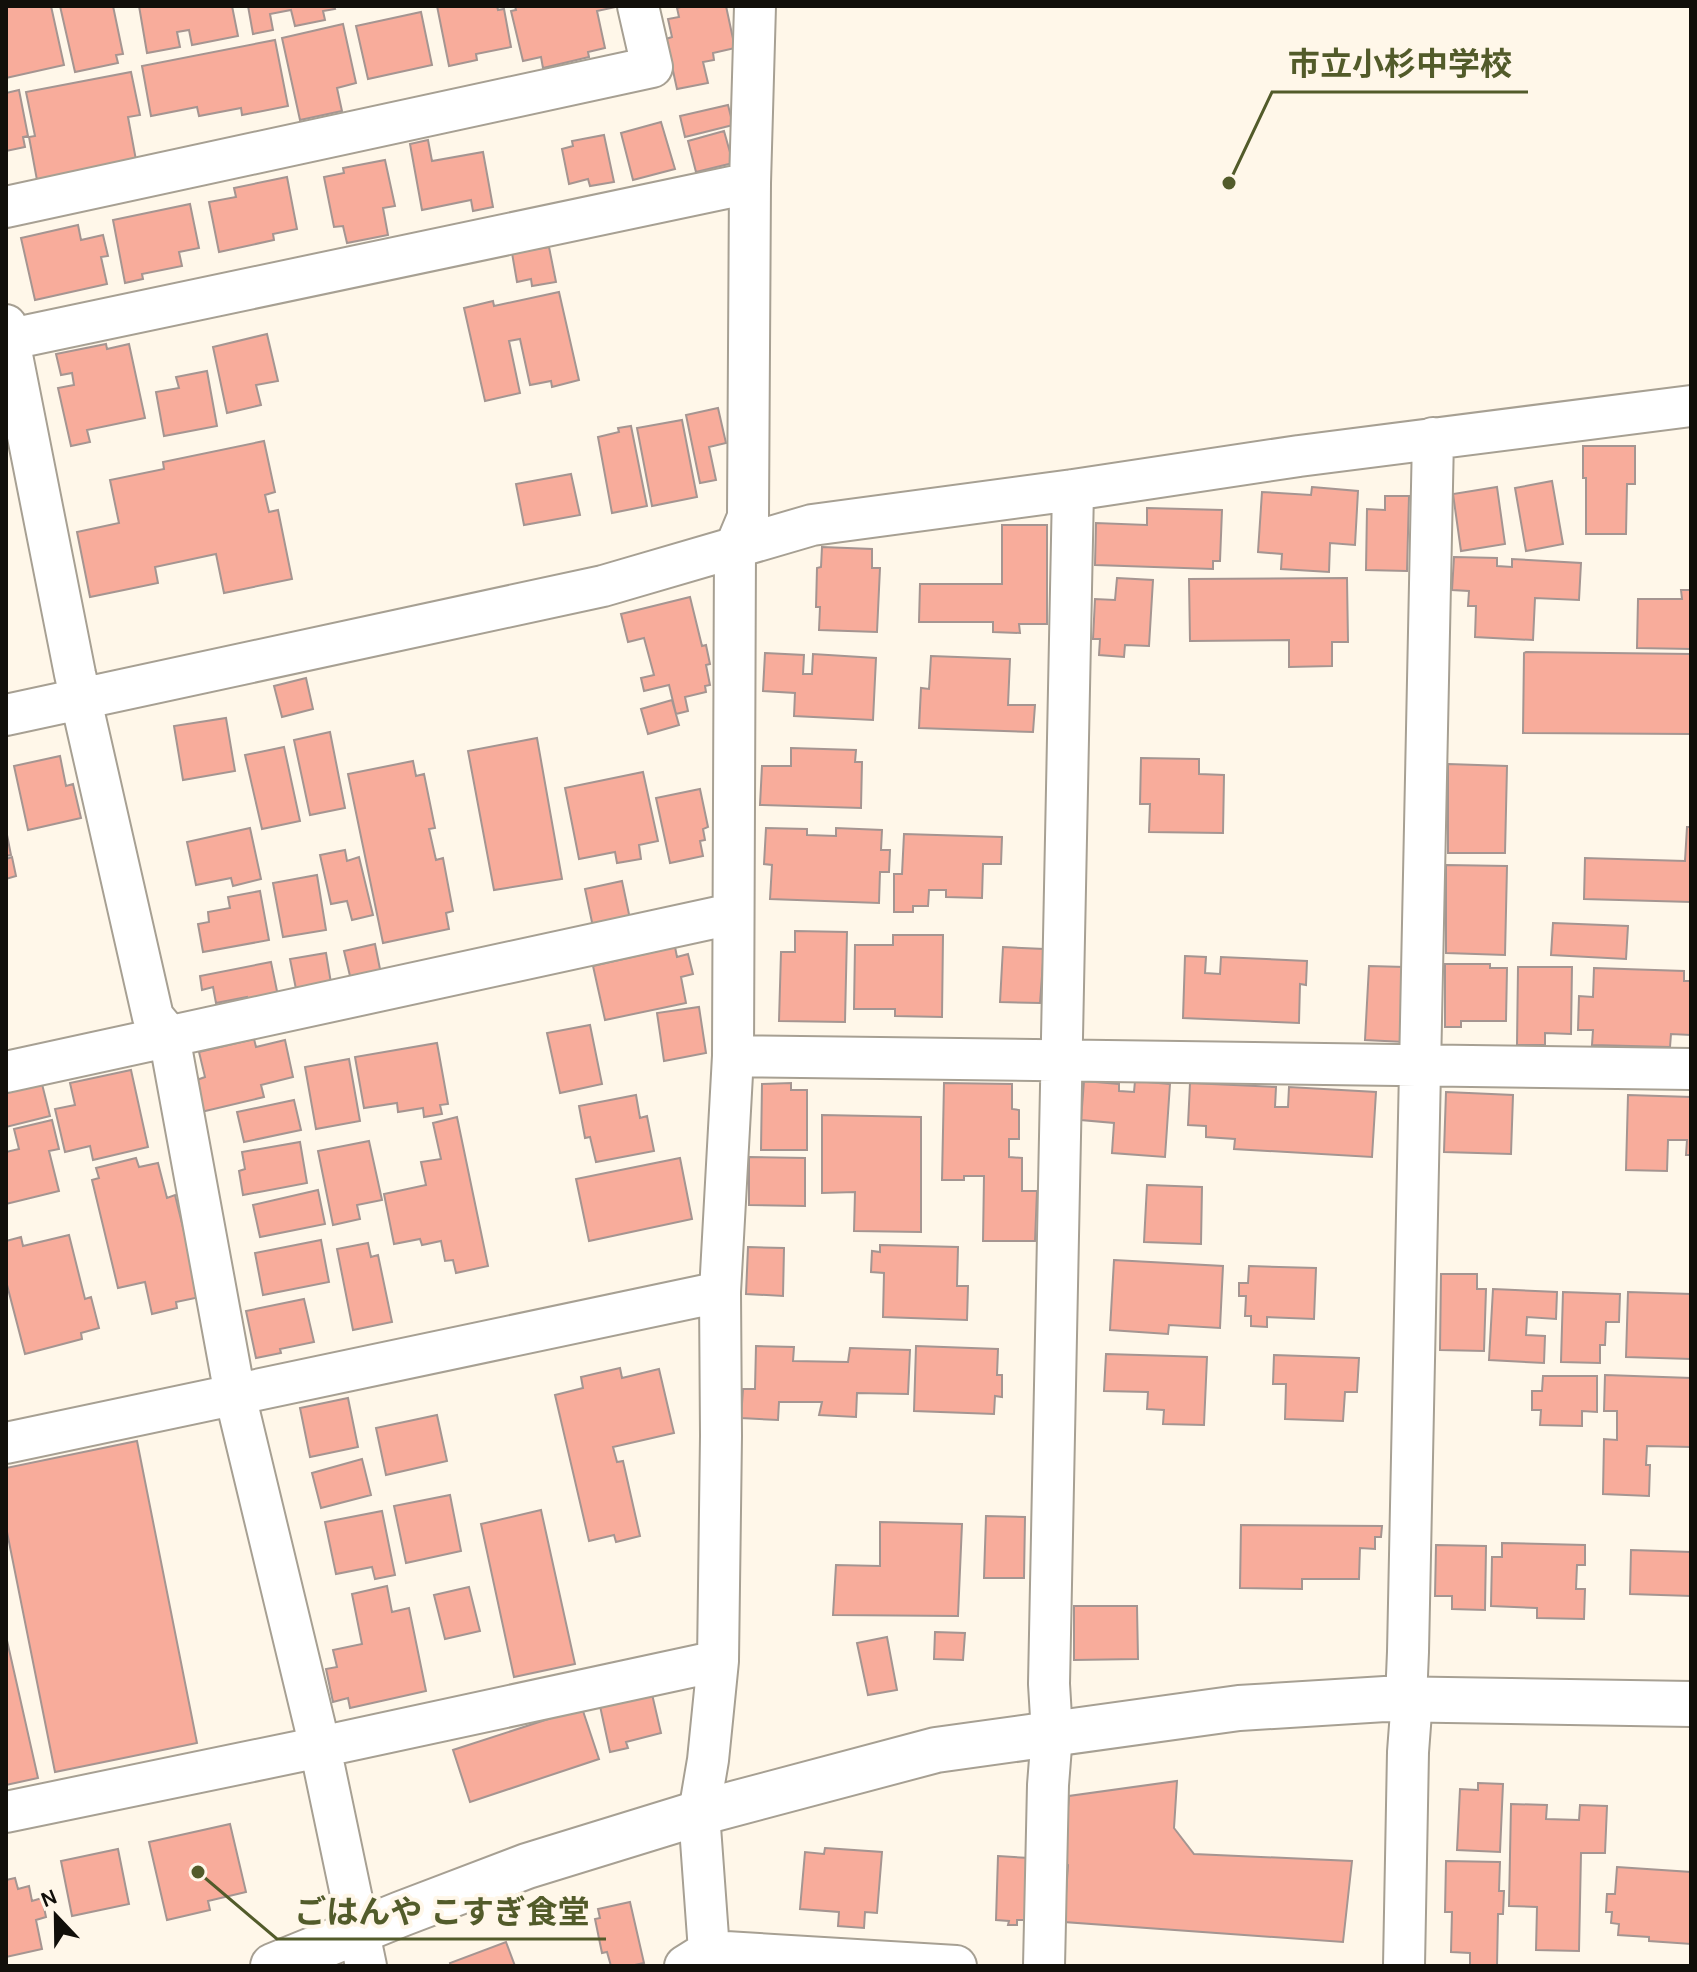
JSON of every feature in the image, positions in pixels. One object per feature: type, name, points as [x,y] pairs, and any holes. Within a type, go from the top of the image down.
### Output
[{"type":"street","points":[[6,207],[652,67],[638,6]]},
{"type":"street","points":[[755,6],[750,183],[748,517],[735,548],[733,1056],[720,1292],[718,1661],[699,1813],[697,1959],[956,1966]]},
{"type":"street","points":[[362,1949],[320,1747],[235,1395],[169,1036],[153,1017],[72,659],[7,335],[750,183]]},
{"type":"street","points":[[6,715],[603,586],[812,525],[1299,456],[1691,406]]},
{"type":"street","points":[[1404,1966],[1433,438]]},
{"type":"street","points":[[1044,1966],[1052,1734],[1049,1684],[1073,490]]},
{"type":"street","points":[[6,1072],[732,914]]},
{"type":"street","points":[[733,1056],[1691,1069]]},
{"type":"street","points":[[6,1443],[720,1292]]},
{"type":"street","points":[[6,1812],[718,1661]]},
{"type":"street","points":[[273,1966],[362,1949],[527,1866],[699,1813],[936,1750],[1239,1708],[1409,1699],[1691,1704]]},
{"type":"building","points":[[6,6],[51,6],[64,65],[6,78]]},
{"type":"building","points":[[60,6],[113,6],[123,54],[116,55],[118,63],[75,72]]},
{"type":"building","points":[[139,6],[232,6],[238,36],[192,45],[189,30],[177,32],[180,47],[147,53]]},
{"type":"building","points":[[248,6],[334,6],[335,9],[323,11],[325,20],[295,26],[291,10],[270,14],[273,30],[253,34]]},
{"type":"building","points":[[437,6],[497,6],[498,10],[504,9],[511,47],[476,54],[477,60],[449,66]]},
{"type":"building","points":[[515,6],[616,7],[597,11],[605,48],[588,52],[589,57],[543,68],[541,57],[523,61],[511,11],[516,10]]},
{"type":"building","points":[[726,6],[735,48],[713,53],[714,60],[703,62],[708,83],[677,89],[666,39],[672,37],[668,19],[679,17],[677,8]]},
{"type":"building","points":[[421,12],[432,65],[368,79],[356,26]]},
{"type":"building","points":[[343,24],[356,83],[337,88],[342,111],[300,120],[282,38]]},
{"type":"building","points":[[275,40],[288,106],[242,115],[241,108],[199,116],[197,107],[151,116],[142,66]]},
{"type":"building","points":[[131,72],[140,115],[128,117],[136,160],[37,180],[29,137],[35,136],[26,92]]},
{"type":"building","points":[[19,90],[28,136],[23,137],[25,147],[6,151],[6,93]]},
{"type":"building","points":[[728,105],[733,125],[685,137],[680,116]]},
{"type":"building","points":[[661,122],[675,169],[633,180],[621,133]]},
{"type":"building","points":[[724,131],[733,163],[696,172],[688,141]]},
{"type":"building","points":[[604,135],[614,182],[590,186],[588,179],[569,184],[562,149],[573,146],[572,141]]},
{"type":"building","points":[[428,140],[432,161],[483,152],[493,207],[473,211],[471,200],[422,210],[410,144]]},
{"type":"building","points":[[385,160],[395,206],[383,208],[388,235],[347,243],[343,226],[334,227],[324,177],[344,173],[343,168]]},
{"type":"building","points":[[287,177],[297,229],[273,234],[274,240],[219,252],[209,202],[236,197],[234,188]]},
{"type":"building","points":[[190,204],[199,248],[179,252],[182,266],[142,274],[143,279],[125,283],[113,220]]},
{"type":"building","points":[[78,225],[81,240],[103,235],[108,256],[101,257],[107,284],[35,300],[21,238]]},
{"type":"building","points":[[549,247],[556,282],[532,286],[531,279],[517,282],[512,253]]},
{"type":"building","points":[[559,292],[579,380],[552,387],[551,381],[530,385],[520,339],[509,341],[520,393],[485,401],[464,308],[493,301],[494,306]]},
{"type":"building","points":[[267,334],[278,381],[256,385],[261,405],[227,413],[213,347]]},
{"type":"building","points":[[106,344],[107,349],[129,344],[145,418],[87,430],[90,442],[71,446],[58,388],[74,385],[72,373],[61,375],[56,354]]},
{"type":"building","points":[[207,371],[217,426],[164,436],[156,392],[179,388],[176,377]]},
{"type":"building","points":[[718,408],[726,443],[709,447],[716,480],[700,483],[686,415]]},
{"type":"building","points":[[682,420],[697,497],[652,506],[637,428]]},
{"type":"building","points":[[631,426],[647,506],[612,513],[598,437]]},
{"type":"building","points":[[264,441],[275,492],[265,495],[269,512],[278,510],[292,579],[224,593],[216,554],[155,567],[158,583],[90,597],[77,532],[119,523],[110,480],[164,469],[163,462]]},
{"type":"building","points":[[1583,446],[1635,446],[1635,484],[1627,484],[1626,534],[1586,534]]},
{"type":"building","points":[[571,474],[580,515],[524,525],[516,484]]},
{"type":"building","points":[[1552,481],[1563,544],[1526,551],[1515,488]]},
{"type":"building","points":[[1312,487],[1358,491],[1355,545],[1330,543],[1329,572],[1281,569],[1282,554],[1258,552],[1262,492],[1311,495]]},
{"type":"building","points":[[1497,487],[1505,544],[1461,551],[1453,494]]},
{"type":"building","points":[[1385,496],[1409,496],[1407,571],[1366,570],[1367,509],[1385,510]]},
{"type":"building","points":[[1147,508],[1222,510],[1220,561],[1213,561],[1213,569],[1095,565],[1096,523],[1147,525]]},
{"type":"building","points":[[1002,525],[1047,525],[1047,624],[1019,624],[1020,633],[993,632],[993,622],[919,622],[920,584],[1002,584]]},
{"type":"building","points":[[822,547],[872,549],[872,568],[880,568],[877,632],[819,630],[817,568],[821,567]]},
{"type":"building","points":[[1454,557],[1497,558],[1497,566],[1512,567],[1512,559],[1581,563],[1579,600],[1535,598],[1533,640],[1475,637],[1476,606],[1468,606],[1469,591],[1452,590]]},
{"type":"building","points":[[1117,578],[1153,580],[1149,646],[1125,645],[1124,657],[1099,655],[1100,639],[1093,639],[1095,599],[1115,600]]},
{"type":"building","points":[[1347,578],[1348,642],[1332,642],[1332,666],[1289,667],[1289,640],[1190,641],[1189,579]]},
{"type":"building","points":[[1681,590],[1691,590],[1691,649],[1637,648],[1638,599],[1682,599]]},
{"type":"building","points":[[690,597],[702,646],[706,645],[710,685],[705,686],[706,692],[685,697],[688,711],[676,714],[669,685],[644,691],[641,678],[654,675],[644,638],[628,642],[621,614]]},
{"type":"building","points":[[1526,652],[1691,654],[1691,734],[1523,733]]},
{"type":"building","points":[[765,653],[804,655],[803,674],[812,674],[813,654],[876,658],[873,720],[794,716],[795,693],[763,691]]},
{"type":"building","points":[[931,656],[1010,659],[1008,705],[1035,705],[1033,732],[919,728],[921,688],[929,689]]},
{"type":"building","points":[[306,678],[313,709],[282,717],[274,686]]},
{"type":"building","points":[[672,700],[679,725],[648,734],[641,709]]},
{"type":"building","points":[[226,718],[235,771],[183,780],[174,726]]},
{"type":"building","points":[[330,732],[345,808],[310,815],[294,740]]},
{"type":"building","points":[[537,738],[562,879],[494,890],[468,751]]},
{"type":"building","points":[[284,747],[300,821],[262,829],[245,755]]},
{"type":"building","points":[[791,748],[856,750],[855,762],[862,762],[861,808],[760,805],[762,766],[791,766]]},
{"type":"building","points":[[60,756],[66,786],[73,784],[81,818],[28,830],[14,766]]},
{"type":"building","points":[[1141,758],[1199,759],[1199,774],[1224,775],[1223,833],[1149,832],[1150,804],[1140,804]]},
{"type":"building","points":[[413,761],[416,776],[424,774],[435,828],[429,829],[436,860],[443,858],[453,911],[446,913],[449,929],[383,943],[348,774]]},
{"type":"building","points":[[1448,764],[1507,766],[1505,853],[1448,853]]},
{"type":"building","points":[[643,772],[658,841],[639,845],[641,859],[617,863],[615,852],[579,859],[565,788]]},
{"type":"building","points":[[700,789],[708,827],[703,829],[705,840],[700,841],[703,856],[670,863],[656,798]]},
{"type":"building","points":[[1687,827],[1691,827],[1691,902],[1584,899],[1585,858],[1685,861]]},
{"type":"building","points":[[250,828],[261,879],[233,886],[231,878],[196,885],[187,842]]},
{"type":"building","points":[[766,828],[807,829],[807,835],[836,836],[836,828],[882,830],[881,850],[890,850],[889,872],[880,872],[879,903],[770,899],[772,865],[764,864]]},
{"type":"building","points":[[6,830],[11,855],[6,856]]},
{"type":"building","points":[[904,834],[1002,837],[1001,864],[983,864],[982,898],[946,897],[946,890],[929,890],[928,906],[913,906],[913,912],[894,912],[894,874],[902,874]]},
{"type":"building","points":[[345,850],[347,861],[359,857],[373,915],[352,920],[347,901],[331,904],[320,855]]},
{"type":"building","points":[[12,857],[16,876],[6,879],[6,859]]},
{"type":"building","points":[[1446,865],[1507,866],[1505,955],[1446,953]]},
{"type":"building","points":[[317,875],[326,930],[283,937],[273,883]]},
{"type":"building","points":[[622,881],[630,919],[593,927],[585,889]]},
{"type":"building","points":[[260,891],[269,940],[203,952],[198,924],[209,922],[208,912],[230,908],[228,897]]},
{"type":"building","points":[[1553,923],[1628,926],[1626,959],[1551,955]]},
{"type":"building","points":[[795,931],[847,932],[845,1022],[779,1021],[781,952],[795,952]]},
{"type":"building","points":[[893,935],[943,935],[942,1017],[895,1016],[895,1009],[854,1009],[855,945],[893,945]]},
{"type":"building","points":[[375,944],[381,974],[351,980],[344,951]]},
{"type":"building","points":[[675,947],[677,957],[688,954],[693,974],[681,977],[686,1003],[605,1020],[593,966]]},
{"type":"building","points":[[1003,947],[1044,949],[1040,1003],[1000,1002]]},
{"type":"building","points":[[326,953],[331,983],[296,989],[290,959]]},
{"type":"building","points":[[1185,956],[1206,957],[1205,973],[1220,974],[1221,957],[1307,961],[1306,985],[1300,984],[1299,1023],[1183,1018]]},
{"type":"building","points":[[271,962],[278,996],[248,1002],[247,997],[216,1003],[213,987],[202,990],[200,976]]},
{"type":"building","points":[[1445,964],[1490,964],[1490,968],[1507,968],[1506,1021],[1461,1021],[1461,1027],[1445,1027]]},
{"type":"building","points":[[1369,966],[1405,967],[1404,1042],[1365,1040]]},
{"type":"building","points":[[1518,967],[1572,967],[1571,1034],[1545,1033],[1545,1045],[1517,1045]]},
{"type":"building","points":[[1594,968],[1684,971],[1684,981],[1691,981],[1691,1035],[1671,1034],[1670,1047],[1592,1045],[1593,1030],[1578,1030],[1579,996],[1593,997]]},
{"type":"building","points":[[699,1007],[706,1053],[664,1061],[657,1013]]},
{"type":"building","points":[[590,1025],[602,1084],[560,1093],[547,1033]]},
{"type":"building","points":[[254,1039],[256,1047],[285,1040],[293,1077],[261,1085],[264,1097],[201,1112],[194,1081],[205,1077],[199,1052]]},
{"type":"building","points":[[437,1043],[448,1104],[440,1105],[442,1114],[424,1117],[423,1108],[398,1112],[397,1103],[364,1108],[355,1057]]},
{"type":"building","points":[[349,1059],[360,1121],[316,1129],[305,1067]]},
{"type":"building","points":[[131,1070],[148,1147],[93,1160],[90,1146],[65,1152],[55,1109],[75,1105],[70,1083]]},
{"type":"building","points":[[1084,1081],[1119,1084],[1119,1091],[1134,1092],[1135,1081],[1170,1084],[1165,1157],[1112,1153],[1114,1123],[1081,1120]]},
{"type":"building","points":[[791,1083],[791,1090],[807,1090],[807,1150],[761,1150],[762,1084]]},
{"type":"building","points":[[944,1083],[1012,1084],[1012,1109],[1019,1110],[1019,1139],[1009,1139],[1009,1157],[1022,1158],[1022,1191],[1037,1191],[1035,1241],[983,1241],[984,1176],[942,1180]]},
{"type":"building","points":[[1190,1083],[1276,1087],[1275,1107],[1288,1107],[1289,1087],[1376,1092],[1372,1157],[1234,1149],[1235,1139],[1206,1137],[1206,1126],[1188,1125]]},
{"type":"building","points":[[42,1084],[50,1116],[6,1127],[6,1092]]},
{"type":"building","points":[[1446,1092],[1513,1095],[1511,1154],[1444,1152]]},
{"type":"building","points":[[636,1095],[640,1118],[647,1116],[654,1151],[596,1162],[590,1137],[585,1138],[579,1106]]},
{"type":"building","points":[[1628,1095],[1691,1097],[1691,1155],[1686,1155],[1687,1140],[1668,1140],[1667,1171],[1626,1170]]},
{"type":"building","points":[[294,1100],[301,1130],[244,1142],[237,1112]]},
{"type":"building","points":[[822,1115],[921,1117],[921,1232],[854,1231],[855,1192],[822,1193]]},
{"type":"building","points":[[457,1117],[488,1266],[456,1273],[453,1260],[445,1261],[441,1241],[422,1245],[420,1239],[394,1244],[384,1194],[426,1185],[421,1162],[441,1159],[433,1123]]},
{"type":"building","points":[[52,1120],[59,1149],[49,1151],[59,1191],[6,1204],[6,1152],[19,1149],[14,1129]]},
{"type":"building","points":[[369,1141],[382,1200],[357,1205],[360,1219],[333,1225],[318,1151]]},
{"type":"building","points":[[300,1142],[307,1183],[243,1195],[239,1171],[245,1169],[242,1152]]},
{"type":"building","points":[[749,1157],[805,1158],[805,1206],[749,1205]]},
{"type":"building","points":[[136,1158],[139,1167],[158,1163],[167,1198],[175,1195],[200,1297],[176,1302],[177,1308],[152,1314],[145,1282],[118,1288],[92,1180],[99,1178],[96,1168]]},
{"type":"building","points":[[680,1158],[692,1219],[589,1241],[576,1179]]},
{"type":"building","points":[[1147,1185],[1202,1187],[1201,1244],[1144,1242]]},
{"type":"building","points":[[318,1190],[325,1224],[260,1237],[253,1205]]},
{"type":"building","points":[[69,1235],[85,1299],[91,1297],[99,1328],[81,1333],[82,1339],[25,1354],[6,1281],[6,1241],[21,1237],[23,1246]]},
{"type":"building","points":[[321,1240],[329,1282],[263,1295],[255,1253]]},
{"type":"building","points":[[368,1243],[371,1257],[378,1255],[392,1322],[353,1330],[337,1249]]},
{"type":"building","points":[[880,1245],[958,1247],[957,1286],[968,1286],[967,1320],[883,1317],[884,1273],[871,1272],[872,1251],[880,1252]]},
{"type":"building","points":[[748,1247],[784,1248],[783,1296],[746,1294]]},
{"type":"building","points":[[1114,1260],[1223,1266],[1220,1328],[1169,1325],[1168,1334],[1110,1330]]},
{"type":"building","points":[[1249,1266],[1316,1268],[1314,1319],[1267,1317],[1267,1327],[1251,1326],[1251,1316],[1245,1316],[1246,1296],[1239,1296],[1239,1283],[1248,1283]]},
{"type":"building","points":[[1441,1274],[1477,1274],[1477,1289],[1486,1289],[1484,1351],[1440,1350]]},
{"type":"building","points":[[1493,1289],[1557,1292],[1556,1319],[1527,1317],[1526,1335],[1545,1336],[1544,1363],[1489,1360]]},
{"type":"building","points":[[1563,1292],[1620,1294],[1619,1322],[1606,1322],[1605,1345],[1600,1345],[1600,1363],[1561,1362]]},
{"type":"building","points":[[1628,1292],[1691,1294],[1691,1359],[1626,1357]]},
{"type":"building","points":[[304,1299],[314,1342],[256,1358],[246,1311]]},
{"type":"building","points":[[756,1346],[794,1347],[793,1361],[848,1362],[850,1348],[910,1350],[908,1394],[857,1393],[856,1417],[819,1415],[822,1402],[779,1402],[778,1420],[741,1418],[743,1389],[755,1389]]},
{"type":"building","points":[[916,1346],[998,1349],[997,1375],[1002,1375],[1002,1397],[995,1396],[994,1414],[914,1411]]},
{"type":"building","points":[[1106,1354],[1207,1357],[1204,1425],[1163,1424],[1164,1410],[1147,1409],[1148,1392],[1104,1391]]},
{"type":"building","points":[[1274,1355],[1359,1358],[1357,1392],[1345,1392],[1343,1421],[1285,1419],[1286,1384],[1273,1384]]},
{"type":"building","points":[[620,1368],[622,1378],[659,1369],[674,1433],[613,1447],[617,1462],[623,1461],[640,1536],[616,1542],[614,1535],[589,1541],[555,1395],[583,1388],[581,1377]]},
{"type":"building","points":[[1605,1375],[1691,1378],[1691,1447],[1647,1446],[1649,1496],[1603,1494],[1604,1439],[1617,1440],[1617,1411],[1604,1411]]},
{"type":"building","points":[[1543,1376],[1597,1376],[1597,1412],[1582,1411],[1582,1426],[1540,1425],[1541,1410],[1532,1410],[1532,1391],[1542,1391]]},
{"type":"building","points":[[348,1398],[358,1447],[310,1457],[300,1408]]},
{"type":"building","points":[[437,1415],[447,1461],[386,1475],[376,1428]]},
{"type":"building","points":[[137,1441],[197,1743],[55,1772],[6,1527],[6,1468]]},
{"type":"building","points":[[362,1459],[371,1495],[321,1508],[312,1473]]},
{"type":"building","points":[[450,1495],[461,1551],[406,1563],[394,1506]]},
{"type":"building","points":[[541,1510],[575,1664],[514,1677],[481,1524]]},
{"type":"building","points":[[382,1511],[395,1575],[375,1579],[372,1567],[336,1574],[325,1522]]},
{"type":"building","points":[[986,1516],[1025,1517],[1024,1578],[984,1578]]},
{"type":"building","points":[[880,1522],[962,1524],[958,1616],[833,1615],[836,1565],[880,1566]]},
{"type":"building","points":[[1241,1525],[1382,1526],[1381,1537],[1375,1537],[1375,1549],[1360,1548],[1359,1579],[1302,1579],[1302,1589],[1240,1588]]},
{"type":"building","points":[[1502,1543],[1585,1545],[1585,1565],[1577,1565],[1576,1589],[1585,1589],[1584,1619],[1537,1618],[1537,1608],[1491,1606],[1492,1557],[1502,1557]]},
{"type":"building","points":[[1436,1545],[1486,1546],[1485,1610],[1452,1609],[1452,1596],[1435,1596]]},
{"type":"building","points":[[1631,1550],[1691,1552],[1691,1596],[1630,1594]]},
{"type":"building","points":[[387,1586],[392,1612],[409,1608],[426,1691],[350,1708],[348,1698],[333,1702],[326,1669],[337,1667],[333,1650],[362,1644],[352,1594]]},
{"type":"building","points":[[469,1587],[480,1631],[445,1639],[434,1595]]},
{"type":"building","points":[[1074,1606],[1137,1606],[1138,1659],[1074,1660]]},
{"type":"building","points":[[935,1632],[965,1633],[963,1660],[934,1659]]},
{"type":"building","points":[[6,1636],[38,1778],[6,1785]]},
{"type":"building","points":[[887,1637],[897,1690],[868,1695],[857,1643]]},
{"type":"building","points":[[652,1694],[661,1733],[626,1742],[628,1748],[610,1752],[600,1706]]},
{"type":"building","points":[[582,1708],[599,1759],[470,1802],[453,1750]]},
{"type":"building","points":[[1177,1781],[1174,1828],[1194,1854],[1352,1861],[1343,1942],[1064,1922],[1068,1865],[1063,1864],[1069,1796]]},
{"type":"building","points":[[1478,1783],[1503,1784],[1500,1852],[1457,1850],[1460,1789],[1478,1790]]},
{"type":"building","points":[[1511,1804],[1547,1805],[1546,1819],[1579,1820],[1580,1805],[1607,1806],[1605,1853],[1581,1853],[1579,1951],[1536,1950],[1537,1907],[1509,1906]]},
{"type":"building","points":[[230,1824],[246,1892],[208,1901],[210,1910],[167,1920],[149,1842]]},
{"type":"building","points":[[825,1848],[882,1852],[877,1913],[865,1912],[864,1928],[838,1926],[839,1912],[800,1909],[805,1852],[824,1854]]},
{"type":"building","points":[[118,1849],[129,1904],[72,1916],[61,1861]]},
{"type":"building","points":[[998,1856],[1029,1858],[1027,1920],[1017,1920],[1017,1925],[996,1920]]},
{"type":"building","points":[[1446,1861],[1500,1862],[1499,1891],[1504,1891],[1503,1914],[1498,1914],[1497,1966],[1470,1966],[1470,1953],[1451,1952],[1452,1912],[1445,1912]]},
{"type":"building","points":[[1617,1867],[1691,1872],[1691,1944],[1618,1935],[1619,1924],[1611,1923],[1612,1912],[1606,1912],[1607,1894],[1615,1894]]},
{"type":"building","points":[[15,1878],[18,1889],[29,1886],[32,1901],[42,1898],[46,1917],[36,1920],[42,1949],[6,1957],[6,1880]]},
{"type":"building","points":[[630,1902],[644,1963],[611,1966],[607,1952],[602,1953],[595,1919],[600,1918],[598,1909]]},
{"type":"building","points":[[506,1942],[515,1966],[451,1966],[450,1963]]},
{"type":"place","name":"市立小杉中学校","points":[[1229,183]]},
{"type":"place","name":"ごはんや こすぎ食堂","points":[[198,1872]]}]
